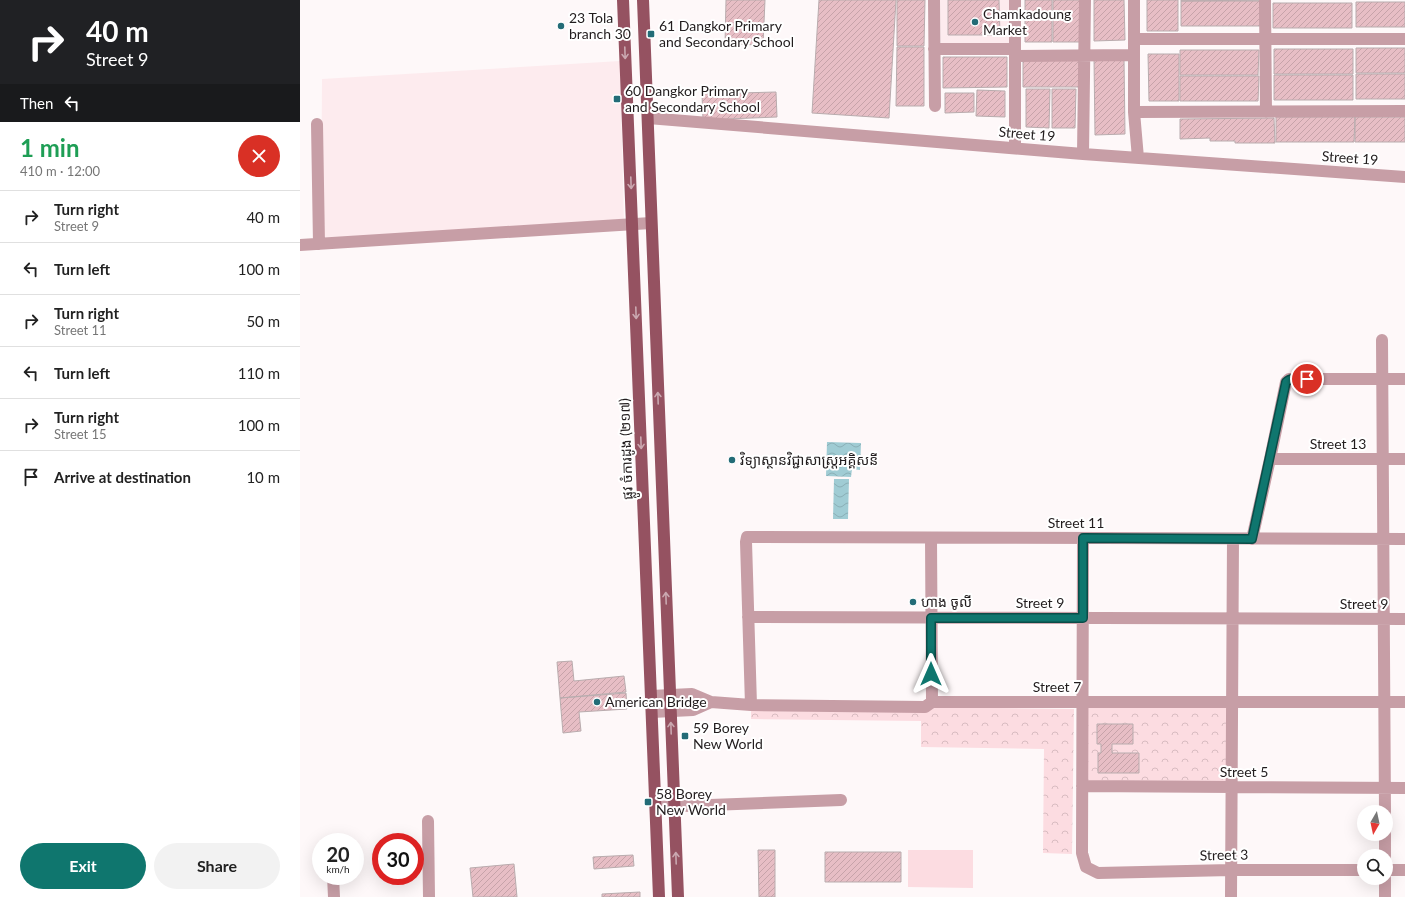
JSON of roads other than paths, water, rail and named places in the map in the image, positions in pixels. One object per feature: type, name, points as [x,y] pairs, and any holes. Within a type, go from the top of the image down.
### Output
[{"type":"main road","name":"ផ្លូវ ចំការដូង (២១៧)","points":[[623,0],[659,897]]},
{"type":"main road","points":[[643,0],[678,897]]},
{"type":"street","points":[[934,0],[935,106]]},
{"type":"street","points":[[1015,0],[1015,148]]},
{"type":"street","points":[[1083,154],[1085,0]]},
{"type":"street","points":[[1134,0],[1134,112],[1138,158]]},
{"type":"street","points":[[1266,0],[1266,112]]},
{"type":"street","points":[[1134,39],[1405,39]]},
{"type":"street","points":[[934,49],[1084,55],[1134,55]]},
{"type":"street","points":[[1134,112],[1405,111]]},
{"type":"street","name":"Street 19","points":[[648,118],[1083,154],[1405,177]]},
{"type":"street","points":[[317,124],[320,244]]},
{"type":"street","points":[[300,245],[651,223]]},
{"type":"street","points":[[1382,340],[1385,805]]},
{"type":"street","points":[[1252,539],[1286,382],[1289,379],[1405,379]]},
{"type":"street","name":"Street 13","points":[[1270,459],[1405,459]]},
{"type":"street","name":"Street 11","points":[[748,617],[747,537],[1405,539]]},
{"type":"street","points":[[931,538],[932,702]]},
{"type":"street","points":[[1082,786],[1083,538]]},
{"type":"street","points":[[1231,897],[1233,538]]},
{"type":"street","points":[[748,617],[751,704]]},
{"type":"street","name":"Street 9","points":[[748,617],[1405,619]]},
{"type":"street","name":"Street 7","points":[[651,696],[692,694],[712,702],[751,704],[926,707],[932,702],[1405,702]]},
{"type":"street","name":"Street 7","points":[[652,712],[693,710],[712,702]]},
{"type":"street","name":"Street 5","points":[[1082,786],[1405,788]]},
{"type":"street","name":"Street 3","points":[[1082,786],[1082,853],[1086,867],[1098,873],[1232,870],[1357,870]]},
{"type":"street","points":[[656,807],[842,800]]},
{"type":"street","points":[[428,821],[429,897]]},
{"type":"street","points":[[1393,870],[1405,870]]},
{"type":"street","points":[[333,885],[334,897]]},
{"type":"street","points":[[1385,885],[1385,897]]},
{"type":"water","points":[[827,442],[861,443],[860,470],[852,469],[851,477],[826,476]]},
{"type":"water","points":[[834,479],[849,479],[848,519],[833,519]]},
{"type":"place","name":"Chamkadoung Market","points":[[975,22]]},
{"type":"place","name":"23 Tola branch 30","points":[[561,26]]},
{"type":"place","name":"61 Dangkor Primary and Secondary School","points":[[651,34]]},
{"type":"place","name":"60 Dangkor Primary and Secondary School","points":[[617,99]]},
{"type":"place","name":"វិទ្យាស្ថានវិជ្ជាសាស្រ្តអគ្គិសនី","points":[[732,460]]},
{"type":"place","name":"ហាង ចូលី","points":[[913,602]]},
{"type":"place","name":"American Bridge","points":[[597,702]]},
{"type":"place","name":"59 Borey New World","points":[[685,736]]},
{"type":"place","name":"58 Borey New World","points":[[648,802]]}]
